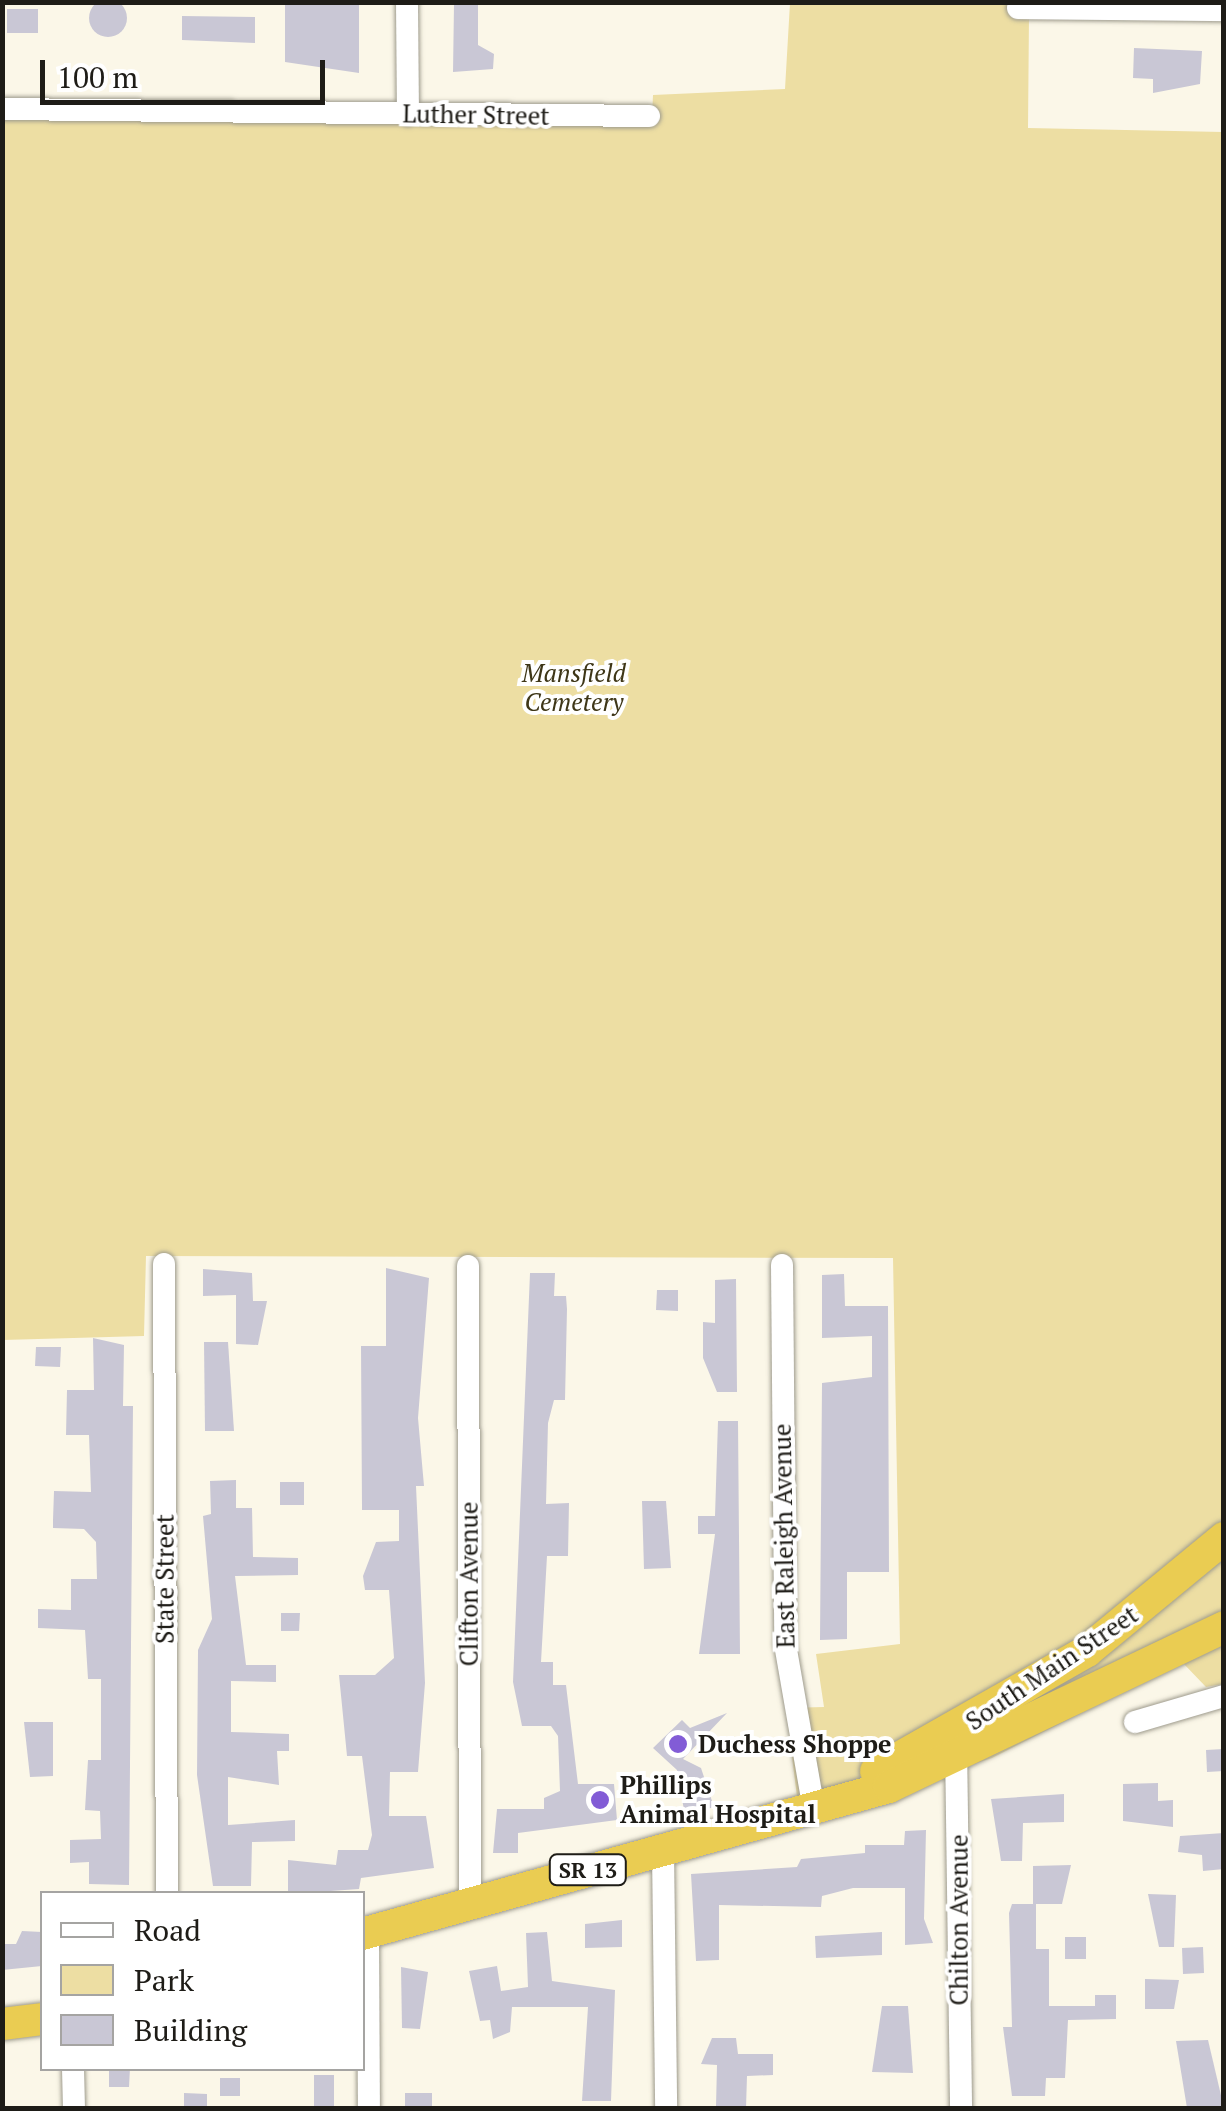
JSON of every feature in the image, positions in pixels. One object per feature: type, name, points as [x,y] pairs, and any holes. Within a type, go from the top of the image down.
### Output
[{"type":"highway","name":"South Main Street","points":[[956,1745],[1100,1641],[1224,1538]]},
{"type":"highway","name":"SR 13","points":[[1110,1683],[1224,1604]]},
{"type":"highway","points":[[1110,1683],[1224,1627]]},
{"type":"highway","name":"South Main Street","points":[[365,1934],[813,1804],[1110,1683]]},
{"type":"highway","points":[[2,2024],[40,2019]]},
{"type":"street","points":[[407,2],[408,115]]},
{"type":"street","points":[[1018,8],[1224,10]]},
{"type":"street","name":"Luther Street","points":[[2,109],[649,116]]},
{"type":"street","name":"State Street","points":[[164,1264],[167,1891]]},
{"type":"street","name":"East Raleigh Avenue","points":[[782,1265],[785,1644],[813,1804]]},
{"type":"street","name":"Clifton Avenue","points":[[468,1266],[470,1902]]},
{"type":"street","points":[[1135,1722],[1224,1696]]},
{"type":"street","name":"Chilton Avenue","points":[[956,1745],[960,2108]]},
{"type":"street","points":[[663,1850],[666,2108]]},
{"type":"street","points":[[365,1934],[369,2108]]},
{"type":"street","points":[[73,2071],[74,2108]]},
{"type":"green space","name":"Mansfield Cemetery","points":[[1011,2],[1029,15],[1028,128],[1223,132],[1223,1684],[1206,1687],[1182,1662],[992,1758],[800,1821],[786,1708],[824,1707],[816,1654],[900,1644],[893,1258],[146,1256],[144,1336],[3,1340],[3,110],[652,116],[653,95],[785,89],[790,3]]},
{"type":"building","points":[[108,-1],[121,5],[127,18],[121,31],[108,37],[95,31],[89,18],[95,5]]},
{"type":"building","points":[[285,2],[359,2],[359,73],[285,62]]},
{"type":"building","points":[[454,4],[478,4],[478,45],[494,54],[493,69],[453,72]]},
{"type":"building","points":[[7,9],[38,9],[38,33],[7,33]]},
{"type":"building","points":[[182,16],[255,17],[255,43],[182,40]]},
{"type":"building","points":[[1134,48],[1202,51],[1200,84],[1153,93],[1153,79],[1133,78]]},
{"type":"building","points":[[386,1268],[429,1278],[418,1418],[424,1486],[416,1486],[425,1683],[418,1772],[390,1772],[389,1816],[426,1816],[434,1868],[361,1878],[359,1889],[288,1891],[288,1860],[336,1865],[338,1850],[368,1850],[372,1835],[362,1756],[347,1756],[339,1675],[375,1675],[394,1658],[389,1590],[365,1590],[363,1576],[376,1542],[399,1541],[399,1510],[362,1510],[361,1346],[386,1346]]},
{"type":"building","points":[[203,1269],[252,1273],[253,1301],[267,1301],[258,1345],[236,1344],[236,1295],[203,1296]]},
{"type":"building","points":[[530,1273],[555,1273],[554,1296],[566,1296],[567,1309],[565,1400],[554,1400],[548,1423],[546,1504],[569,1503],[568,1556],[547,1556],[541,1662],[553,1662],[553,1685],[566,1685],[578,1784],[614,1784],[617,1820],[518,1833],[518,1853],[493,1853],[497,1809],[544,1809],[544,1798],[560,1791],[558,1736],[551,1726],[522,1726],[513,1682]]},
{"type":"building","points":[[844,1274],[845,1306],[888,1306],[889,1572],[847,1572],[847,1639],[820,1640],[822,1383],[872,1377],[872,1336],[822,1338],[822,1275]]},
{"type":"building","points":[[736,1279],[737,1392],[717,1392],[703,1358],[703,1322],[715,1323],[715,1280]]},
{"type":"building","points":[[657,1290],[678,1290],[678,1311],[656,1310]]},
{"type":"building","points":[[93,1338],[124,1345],[123,1406],[133,1406],[129,1885],[89,1884],[89,1862],[70,1863],[70,1840],[101,1839],[100,1811],[85,1810],[88,1760],[101,1760],[101,1679],[88,1679],[85,1630],[38,1628],[38,1609],[71,1610],[71,1579],[97,1579],[96,1542],[84,1529],[53,1528],[54,1491],[91,1492],[89,1435],[66,1435],[67,1390],[94,1390]]},
{"type":"building","points":[[204,1342],[228,1342],[234,1431],[205,1431]]},
{"type":"building","points":[[36,1347],[61,1347],[60,1367],[35,1366]]},
{"type":"building","points":[[718,1421],[738,1421],[740,1654],[699,1654],[715,1534],[698,1534],[698,1516],[715,1516]]},
{"type":"building","points":[[236,1480],[236,1508],[252,1508],[253,1557],[298,1558],[298,1575],[235,1576],[246,1665],[276,1665],[276,1682],[231,1681],[231,1732],[289,1734],[289,1751],[277,1751],[279,1785],[228,1777],[228,1825],[295,1820],[295,1841],[252,1842],[251,1886],[213,1886],[197,1775],[198,1650],[212,1619],[203,1516],[211,1514],[210,1481]]},
{"type":"building","points":[[280,1482],[304,1482],[304,1505],[280,1505]]},
{"type":"building","points":[[642,1501],[666,1501],[671,1568],[644,1569]]},
{"type":"building","points":[[281,1613],[300,1613],[299,1631],[281,1631]]},
{"type":"building","points":[[727,1713],[683,1759],[701,1768],[714,1807],[685,1816],[677,1770],[653,1748],[682,1720],[690,1728]]},
{"type":"building","points":[[24,1722],[53,1722],[53,1776],[30,1777]]},
{"type":"building","points":[[1224,1749],[1224,1771],[1207,1772],[1206,1750]]},
{"type":"building","points":[[1158,1783],[1158,1801],[1173,1800],[1173,1827],[1123,1821],[1123,1784]]},
{"type":"building","points":[[1064,1794],[1064,1822],[1023,1823],[1022,1861],[1001,1861],[991,1799]]},
{"type":"building","points":[[926,1830],[924,1919],[933,1943],[905,1945],[905,1888],[853,1888],[822,1896],[821,1907],[719,1905],[719,1960],[696,1961],[691,1874],[797,1867],[801,1859],[865,1853],[865,1845],[904,1845],[905,1831]]},
{"type":"building","points":[[1224,1833],[1224,1869],[1203,1871],[1202,1855],[1178,1852],[1180,1836]]},
{"type":"building","points":[[1071,1865],[1062,1904],[1036,1904],[1036,1949],[1049,1949],[1049,2006],[1095,2006],[1095,1995],[1116,1995],[1116,2019],[1068,2020],[1065,2078],[1046,2078],[1045,2096],[1012,2096],[1003,2027],[1012,2027],[1009,1913],[1012,1904],[1033,1904],[1033,1866]]},
{"type":"building","points":[[1148,1894],[1176,1895],[1174,1947],[1159,1947]]},
{"type":"building","points":[[622,1920],[622,1947],[585,1948],[585,1924]]},
{"type":"building","points":[[22,1931],[40,1932],[40,1966],[2,1970],[2,1944],[16,1944]]},
{"type":"building","points":[[547,1932],[552,1981],[615,1990],[611,2101],[582,2101],[588,2007],[512,2007],[510,2032],[493,2039],[490,2020],[480,2021],[469,1971],[497,1966],[501,1991],[528,1987],[526,1933]]},
{"type":"building","points":[[882,1932],[882,1955],[816,1958],[815,1936]]},
{"type":"building","points":[[1065,1937],[1086,1937],[1086,1959],[1065,1959]]},
{"type":"building","points":[[1203,1947],[1204,1973],[1183,1974],[1182,1948]]},
{"type":"building","points":[[401,1967],[428,1972],[420,2029],[402,2028]]},
{"type":"building","points":[[1145,1979],[1179,1980],[1174,2009],[1145,2009]]},
{"type":"building","points":[[882,2006],[908,2006],[913,2073],[872,2072]]},
{"type":"building","points":[[712,2038],[736,2038],[738,2054],[773,2054],[773,2075],[747,2076],[746,2108],[716,2106],[717,2065],[701,2064]]},
{"type":"building","points":[[1208,2040],[1224,2108],[1187,2108],[1176,2041]]},
{"type":"building","points":[[109,2071],[130,2071],[129,2087],[109,2087]]},
{"type":"building","points":[[314,2075],[334,2075],[334,2108],[314,2108]]},
{"type":"building","points":[[220,2078],[240,2078],[240,2096],[220,2096]]},
{"type":"building","points":[[184,2093],[207,2094],[207,2108],[184,2108]]},
{"type":"building","points":[[405,2093],[432,2093],[432,2108],[405,2108]]},
{"type":"place","name":"Duchess Shoppe","points":[[678,1744]]},
{"type":"place","name":"Phillips Animal Hospital","points":[[600,1800]]}]
